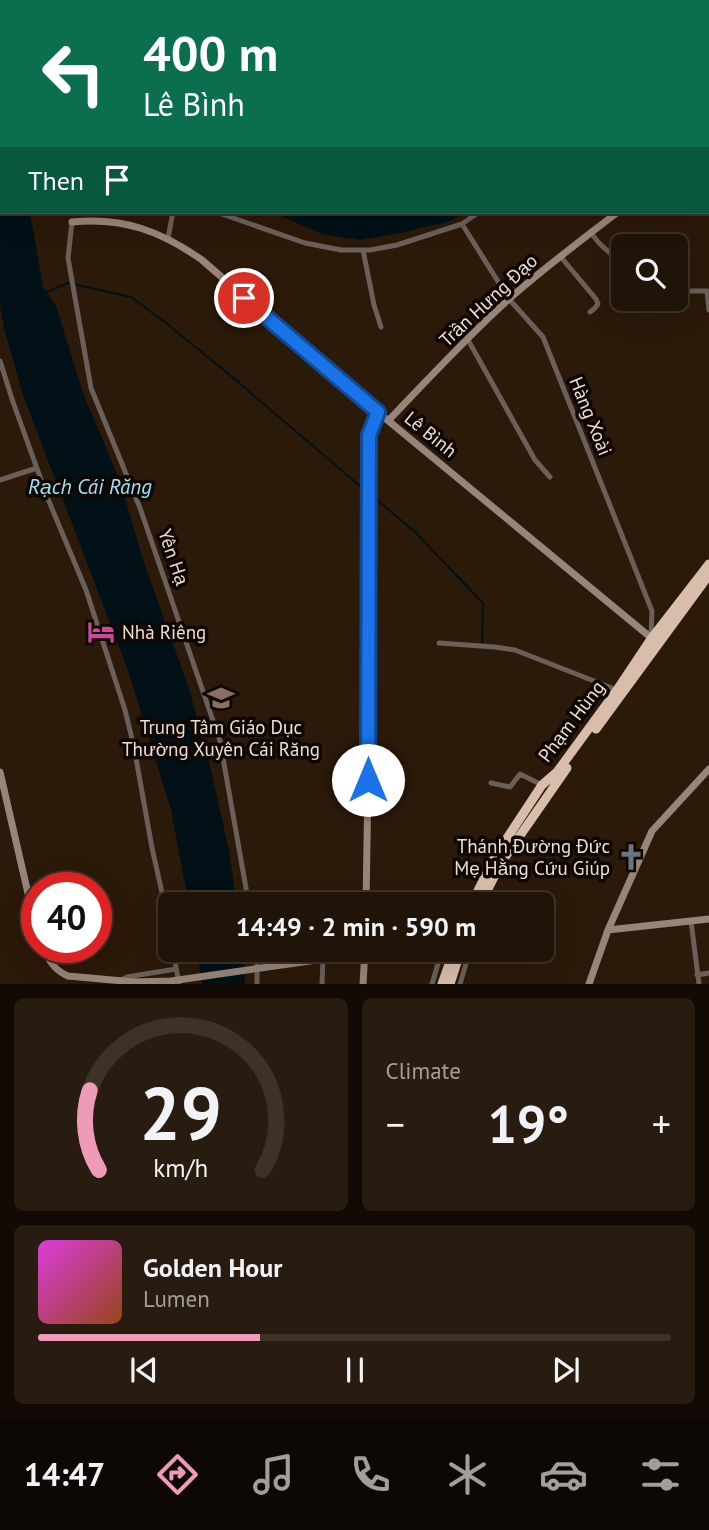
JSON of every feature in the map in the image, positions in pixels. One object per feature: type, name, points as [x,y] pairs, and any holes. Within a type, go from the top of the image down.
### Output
[{"type":"highway","name":"Phạm Hùng","points":[[478,892],[494,859],[709,564]]},
{"type":"highway","name":"Phạm Hùng","points":[[486,892],[546,788],[617,690],[709,575]]},
{"type":"highway","points":[[450,984],[452,962]]},
{"type":"highway","points":[[442,984],[455,962]]},
{"type":"street","points":[[168,239],[173,214]]},
{"type":"street","points":[[222,214],[305,243],[341,250],[397,245],[462,224],[476,214]]},
{"type":"street","name":"Trần Hưng Đạo","points":[[389,420],[467,338],[509,299],[615,214]]},
{"type":"street","name":"Lê Bình","points":[[72,222],[106,221],[145,229],[182,246],[202,260],[378,412],[655,641]]},
{"type":"street","name":"Yên Hạ","points":[[72,222],[68,258],[91,388],[140,508],[220,741],[247,892]]},
{"type":"street","name":"Hàng Xoài","points":[[462,224],[509,299],[543,337],[652,611],[655,641]]},
{"type":"street","points":[[591,233],[611,254]]},
{"type":"street","points":[[363,250],[381,327]]},
{"type":"street","points":[[560,256],[596,299],[598,303],[590,312]]},
{"type":"street","points":[[688,291],[707,292],[709,310]]},
{"type":"street","points":[[467,338],[535,460],[550,477]]},
{"type":"street","points":[[0,361],[37,468],[86,590],[125,709],[162,892]]},
{"type":"street","points":[[366,892],[369,435],[378,412]]},
{"type":"street","points":[[0,480],[37,468]]},
{"type":"street","points":[[439,643],[515,650],[617,690]]},
{"type":"street","points":[[589,984],[608,930],[652,831],[709,769]]},
{"type":"street","points":[[0,772],[23,872]]},
{"type":"street","points":[[491,783],[510,787],[520,774],[546,788]]},
{"type":"street","points":[[608,930],[709,919]]},
{"type":"street","points":[[691,921],[699,984]]},
{"type":"street","points":[[175,962],[179,984]]},
{"type":"street","points":[[257,984],[258,962]]},
{"type":"street","points":[[50,963],[58,972],[75,977],[134,982],[171,981],[300,962]]},
{"type":"street","points":[[320,962],[322,984]]},
{"type":"street","points":[[363,984],[364,962]]},
{"type":"street","points":[[432,984],[438,962]]},
{"type":"street","points":[[460,984],[466,962]]},
{"type":"street","points":[[122,982],[127,977],[176,969]]},
{"type":"street","points":[[697,975],[709,973]]},
{"type":"water","name":"Rạch Cái Răng","points":[[0,214],[30,214],[43,287],[56,306],[84,396],[120,481],[143,560],[188,686],[207,752],[229,851],[235,892],[187,892],[171,810],[129,673],[23,395],[0,306]]},
{"type":"water","points":[[277,214],[463,214],[450,221],[360,240],[322,234]]},
{"type":"water","points":[[199,962],[244,962],[245,984],[202,984]]},
{"type":"waterway","points":[[47,292],[68,283],[131,297],[225,371],[367,492]]},
{"type":"waterway","points":[[371,495],[414,531],[483,603],[482,643]]},
{"type":"place","name":"Nhà Riêng","points":[[101,632]]},
{"type":"place","name":"Trung Tâm Giáo Dục Thường Xuyên Cái Răng","points":[[221,698]]},
{"type":"place","name":"Thánh Đường Đức Mẹ Hằng Cứu Giúp","points":[[631,857]]},
{"type":"route","points":[[244,298],[378,412],[369,435],[368,780]]}]
